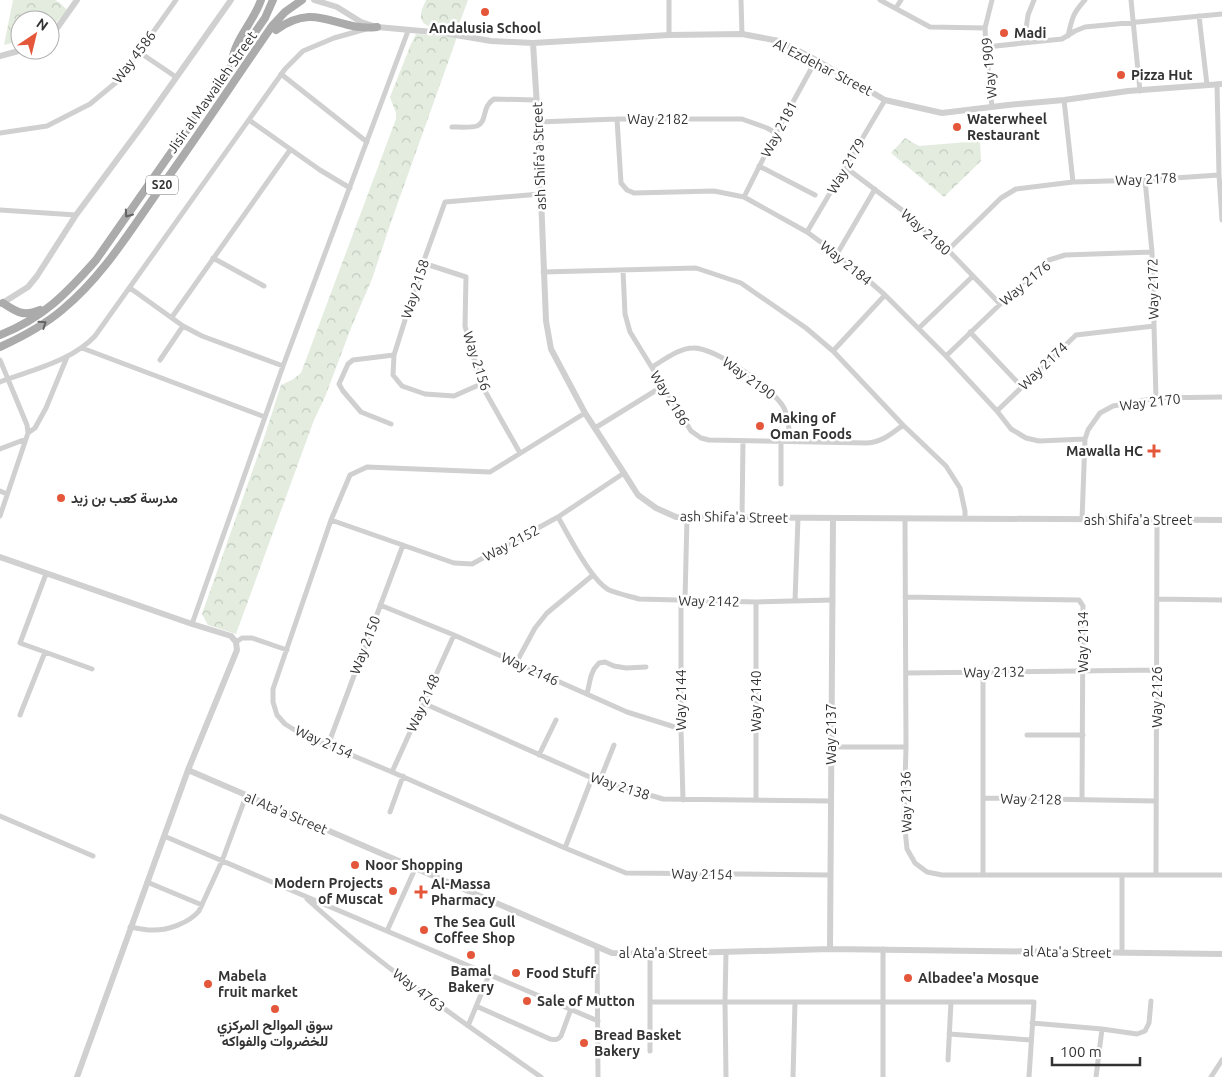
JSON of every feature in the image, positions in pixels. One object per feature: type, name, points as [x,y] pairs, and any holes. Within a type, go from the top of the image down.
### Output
[{"type":"main road","points":[[231,66],[235,49],[261,0]]},
{"type":"main road","name":"Jisir al Mawaileh Street","points":[[0,336],[36,317],[55,303],[96,260],[265,18],[273,0]]},
{"type":"main road","name":"Jisir al Mawaileh Street","points":[[0,347],[20,338],[61,311],[105,265],[272,26],[285,12],[302,0]]},
{"type":"main road","points":[[240,72],[282,23],[303,10],[322,10],[359,27],[377,27]]},
{"type":"main road","points":[[1,304],[25,314],[33,313],[55,303]]},
{"type":"street","name":"Way 4586","points":[[0,133],[47,126],[90,104],[119,80],[176,0]]},
{"type":"street","points":[[1,304],[33,282],[76,216],[231,0]]},
{"type":"street","name":"Al Ezdehar Street","points":[[314,0],[337,7],[360,22],[377,27],[444,33],[491,41],[532,43],[669,35],[742,34],[779,41],[885,100],[942,113],[1140,90],[1220,84]]},
{"type":"street","name":"Al Ezdehar Street","points":[[332,0],[337,7]]},
{"type":"street","points":[[669,0],[669,35]]},
{"type":"street","points":[[741,0],[742,34]]},
{"type":"street","points":[[880,0],[930,27],[985,28]]},
{"type":"street","points":[[896,8],[901,0]]},
{"type":"street","name":"Way 1909","points":[[992,0],[985,28],[992,107]]},
{"type":"street","points":[[1024,43],[1028,15],[1034,0]]},
{"type":"street","points":[[1068,36],[1075,11],[1085,0]]},
{"type":"street","points":[[1131,0],[1140,90]]},
{"type":"street","points":[[60,23],[74,1]]},
{"type":"street","points":[[986,47],[1062,39],[1085,27],[1222,14]]},
{"type":"street","points":[[1199,16],[1207,85]]},
{"type":"street","points":[[0,382],[67,357],[88,344],[130,288],[281,74],[303,50],[368,28]]},
{"type":"street","points":[[192,624],[283,366],[408,31]]},
{"type":"street","name":"ash Shifa'a Street","points":[[532,43],[538,122],[546,321],[551,349],[586,413],[638,495],[656,508],[676,517],[1222,520]]},
{"type":"street","points":[[139,52],[176,77]]},
{"type":"street","name":"Way 2181","points":[[744,198],[776,133],[816,60]]},
{"type":"street","points":[[281,74],[367,142]]},
{"type":"street","points":[[1220,84],[1222,220]]},
{"type":"street","points":[[452,127],[477,126],[485,116],[488,102],[494,99],[536,100]]},
{"type":"street","name":"Way 2179","points":[[807,232],[885,100]]},
{"type":"street","points":[[1064,100],[1073,182]]},
{"type":"street","name":"Way 2182","points":[[538,122],[742,119],[776,133]]},
{"type":"street","points":[[248,120],[290,150],[350,188]]},
{"type":"street","name":"Way 2184","points":[[617,120],[621,182],[627,190],[634,193],[714,191],[744,198],[807,232],[837,254],[885,295],[946,356],[998,411],[1011,428],[1026,438],[1039,441],[1085,439]]},
{"type":"street","points":[[172,317],[290,150]]},
{"type":"street","points":[[760,166],[815,196]]},
{"type":"street","name":"Way 2180","points":[[845,168],[902,210],[948,250],[1000,304]]},
{"type":"street","name":"Way 2178","points":[[948,250],[1001,198],[1016,189],[1073,182],[1220,175]]},
{"type":"street","name":"Way 2172","points":[[1145,180],[1152,252],[1156,398]]},
{"type":"street","points":[[837,254],[875,189]]},
{"type":"street","name":"Way 2158","points":[[481,384],[454,396],[425,394],[402,386],[393,375],[394,355],[423,263],[445,202],[540,194]]},
{"type":"street","points":[[0,210],[76,216]]},
{"type":"street","name":"Way 2176","points":[[946,356],[1038,268],[1049,260],[1065,255],[1152,252]]},
{"type":"street","points":[[213,258],[264,286]]},
{"type":"street","name":"Way 2156","points":[[423,263],[466,277],[465,326],[481,384],[520,453]]},
{"type":"street","points":[[544,272],[696,268],[741,283],[806,328],[833,351],[903,425],[946,466],[960,488],[965,519]]},
{"type":"street","name":"Way 2186","points":[[623,271],[625,314],[628,326],[691,431],[697,436],[709,440],[871,443],[884,439],[903,425]]},
{"type":"street","points":[[919,328],[973,276]]},
{"type":"street","points":[[130,288],[184,326],[208,340],[283,366]]},
{"type":"street","points":[[833,351],[885,295]]},
{"type":"street","points":[[160,360],[184,326]]},
{"type":"street","name":"Way 2174","points":[[998,411],[1076,335],[1154,326]]},
{"type":"street","points":[[970,332],[1022,387]]},
{"type":"street","points":[[82,348],[265,417]]},
{"type":"street","name":"Way 2190","points":[[652,367],[683,350],[693,348],[702,349],[728,360],[780,400],[788,417],[790,441]]},
{"type":"street","points":[[391,424],[361,412],[338,384],[348,364],[353,360],[394,355]]},
{"type":"street","points":[[28,433],[35,428],[46,408],[67,357]]},
{"type":"street","points":[[0,360],[27,425],[28,433],[0,516]]},
{"type":"street","points":[[595,428],[663,386]]},
{"type":"street","name":"Way 2170","points":[[1082,520],[1085,439],[1088,430],[1100,414],[1113,406],[1156,398],[1222,397]]},
{"type":"street","name":"Way 2154","points":[[586,413],[490,472],[367,467],[350,474],[331,520],[273,689],[273,702],[277,714],[285,724],[301,734],[626,873],[830,875]]},
{"type":"street","points":[[0,449],[26,439]]},
{"type":"street","points":[[742,518],[743,441]]},
{"type":"street","points":[[781,441],[781,484]]},
{"type":"street","name":"Way 2152","points":[[331,520],[454,563],[472,564],[558,518],[624,473]]},
{"type":"street","points":[[0,491],[7,494]]},
{"type":"street","name":"Way 2144","points":[[683,800],[681,729],[683,600],[687,517]]},
{"type":"street","name":"Way 2142","points":[[558,518],[592,575],[608,589],[639,599],[756,602],[833,600]]},
{"type":"street","points":[[795,601],[798,518]]},
{"type":"street","name":"Way 2137","points":[[830,949],[833,518]]},
{"type":"street","name":"Way 2136","points":[[905,518],[906,747],[904,819],[907,849],[915,863],[926,872],[942,875],[1222,875]]},
{"type":"street","name":"Way 2126","points":[[1156,875],[1157,520]]},
{"type":"street","name":"Way 2150","points":[[328,745],[402,545]]},
{"type":"street","points":[[0,557],[231,636],[236,642],[237,650],[188,770],[77,1077]]},
{"type":"street","points":[[46,574],[20,643],[92,669]]},
{"type":"street","points":[[516,663],[534,628],[547,613],[592,575]]},
{"type":"street","name":"Way 2134","points":[[905,597],[1079,600],[1083,606],[1082,800]]},
{"type":"street","points":[[1157,599],[1222,600]]},
{"type":"street","name":"Way 2140","points":[[756,602],[756,800]]},
{"type":"street","name":"Way 2146","points":[[380,606],[454,635],[627,712],[681,729]]},
{"type":"street","name":"Way 2148","points":[[392,772],[454,635]]},
{"type":"street","points":[[236,642],[242,638],[252,638],[287,650]]},
{"type":"street","points":[[20,715],[45,652]]},
{"type":"street","points":[[588,694],[591,676],[599,663],[605,662],[626,668],[646,667]]},
{"type":"street","name":"Way 2132","points":[[906,673],[1156,670]]},
{"type":"street","points":[[983,672],[983,798]]},
{"type":"street","name":"Way 2138","points":[[423,703],[592,778],[663,800],[831,801]]},
{"type":"street","points":[[540,754],[556,720]]},
{"type":"street","points":[[1027,735],[1083,734]]},
{"type":"street","points":[[600,780],[614,745]]},
{"type":"street","points":[[831,748],[906,747]]},
{"type":"street","name":"al Ata'a Street","points":[[188,770],[612,953],[650,954],[883,949],[1222,954]]},
{"type":"street","points":[[390,812],[403,776]]},
{"type":"street","points":[[565,848],[592,778]]},
{"type":"street","points":[[130,927],[152,931],[187,922],[195,916],[222,861],[246,796]]},
{"type":"street","name":"Way 2128","points":[[983,875],[983,798],[1156,801]]},
{"type":"street","points":[[0,816],[93,856]]},
{"type":"street","points":[[164,836],[598,1021]]},
{"type":"street","points":[[387,931],[415,869]]},
{"type":"street","points":[[1122,875],[1122,952]]},
{"type":"street","points":[[147,882],[202,905]]},
{"type":"street","name":"Way 4763","points":[[303,895],[370,953],[468,1026],[541,1077]]},
{"type":"street","points":[[597,946],[598,1077]]},
{"type":"street","points":[[883,949],[883,1077]]},
{"type":"street","points":[[726,952],[726,1077]]},
{"type":"street","points":[[650,954],[650,1051]]},
{"type":"street","points":[[468,1026],[489,975]]},
{"type":"street","points":[[1032,1023],[1137,1034],[1145,1031],[1149,1023],[1151,1001]]},
{"type":"street","points":[[650,1002],[1034,1002],[1029,1077]]},
{"type":"street","points":[[793,1077],[795,1002]]},
{"type":"street","points":[[948,1060],[951,1002]]},
{"type":"street","points":[[476,1006],[556,1040],[562,1036],[571,1010]]},
{"type":"street","points":[[1096,1077],[1102,1029]]},
{"type":"street","points":[[949,1034],[1031,1040]]},
{"type":"street","points":[[1211,1077],[1222,1060]]},
{"type":"green space","points":[[13,0],[55,0],[67,10],[60,18],[60,10],[11,10]]},
{"type":"green space","points":[[426,0],[468,0],[457,30],[434,28],[424,24],[421,15]]},
{"type":"green space","points":[[10,15],[10,44],[4,45]]},
{"type":"green space","points":[[416,34],[457,37],[372,279],[314,420],[236,634],[208,625],[202,614],[281,385],[301,373],[396,119],[396,113],[390,97]]},
{"type":"green space","points":[[905,138],[919,146],[980,141],[981,161],[944,197],[891,153]]},
{"type":"place","name":"Andalusia School","points":[[485,12]]},
{"type":"place","name":"Madi","points":[[1004,33]]},
{"type":"place","name":"Pizza Hut","points":[[1121,75]]},
{"type":"place","name":"Waterwheel Restaurant","points":[[957,127]]},
{"type":"place","name":"Making of Oman Foods","points":[[760,426]]},
{"type":"place","name":"Mawalla HC","points":[[1154,451]]},
{"type":"place","name":"مدرسة كعب بن زيد","points":[[61,498]]},
{"type":"place","name":"Noor Shopping","points":[[355,865]]},
{"type":"place","name":"Modern Projects of Muscat","points":[[393,891]]},
{"type":"place","name":"Al-Massa Pharmacy","points":[[421,892]]},
{"type":"place","name":"The Sea Gull Coffee Shop","points":[[424,930]]},
{"type":"place","name":"Bamal Bakery","points":[[471,955]]},
{"type":"place","name":"Food Stuff","points":[[516,973]]},
{"type":"place","name":"Albadee'a Mosque","points":[[908,978]]},
{"type":"place","name":"Mabela fruit market","points":[[208,984]]},
{"type":"place","name":"Sale of Mutton","points":[[527,1001]]},
{"type":"place","name":"سوق الموالح المركزي للخضروات والفواكه","points":[[275,1009]]},
{"type":"place","name":"Bread Basket Bakery","points":[[584,1043]]}]
